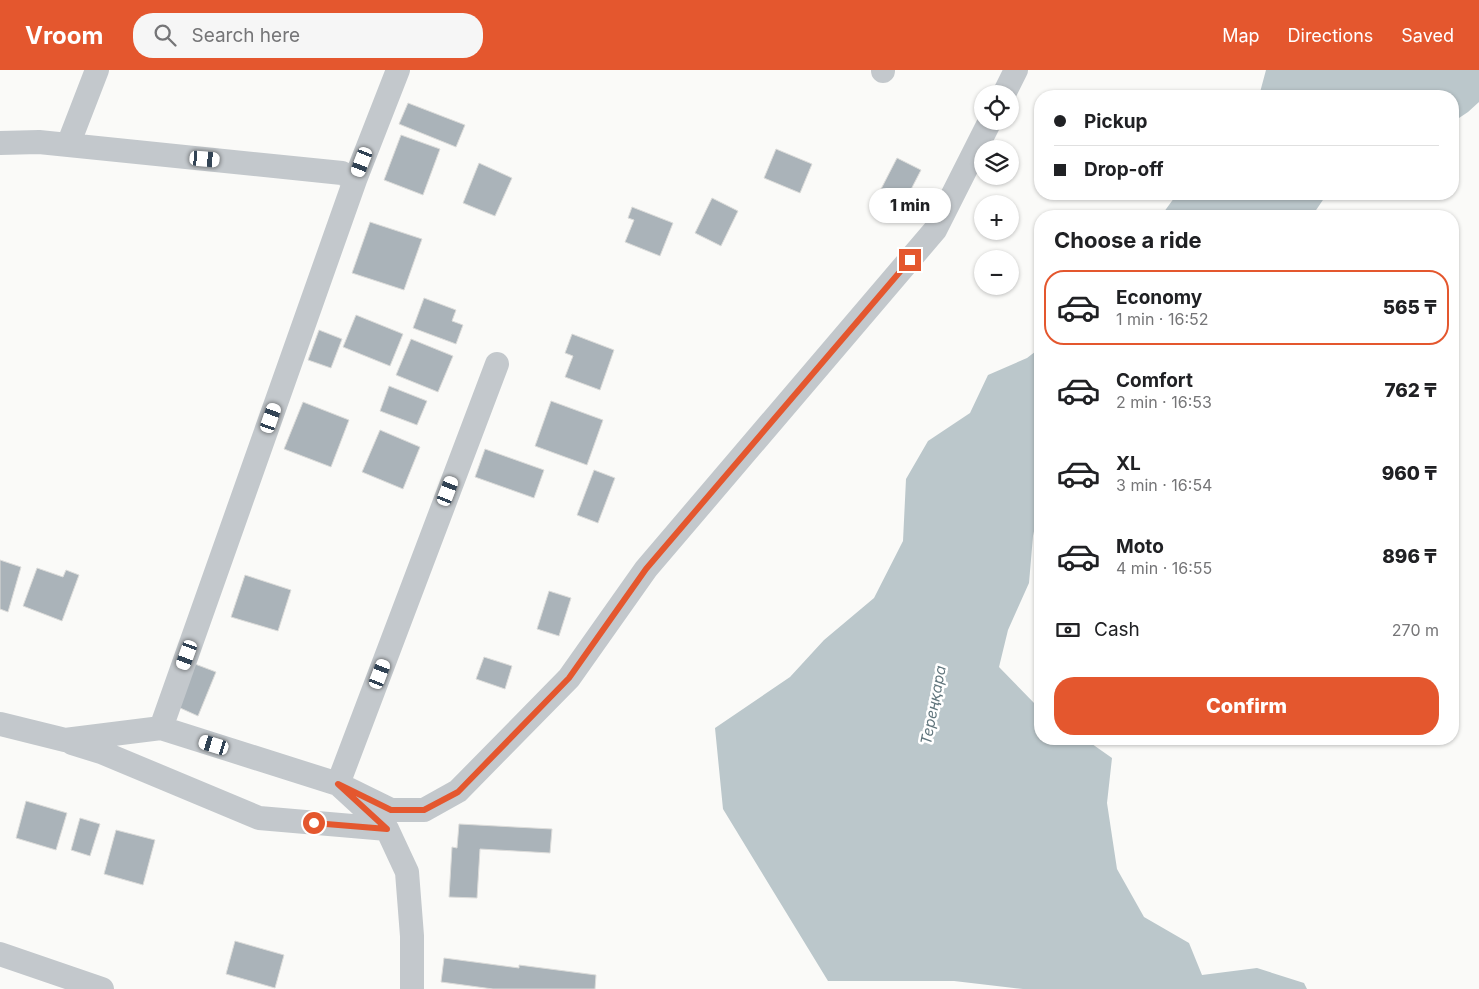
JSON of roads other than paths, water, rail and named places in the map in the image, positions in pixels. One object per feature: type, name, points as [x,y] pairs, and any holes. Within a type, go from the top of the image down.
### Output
[{"type":"street","points":[[68,145],[97,70]]},
{"type":"street","points":[[161,728],[355,180],[398,70]]},
{"type":"street","points":[[1008,85],[1016,70]]},
{"type":"street","points":[[65,740],[161,728],[338,784],[391,810],[424,810],[458,792],[569,678],[646,569],[934,230],[985,130]]},
{"type":"street","points":[[0,143],[39,142],[342,172],[355,180]]},
{"type":"street","points":[[338,784],[497,364]]},
{"type":"street","points":[[0,724],[65,740],[101,752],[258,818],[387,829]]},
{"type":"street","points":[[338,784],[387,829],[407,872],[412,936],[412,989]]},
{"type":"street","points":[[0,954],[102,989]]},
{"type":"water","points":[[1266,70],[1479,70],[1479,102],[1459,118],[1459,90],[1261,90]]},
{"type":"water","points":[[1173,200],[1323,200],[1316,210],[1165,210]]},
{"type":"water","name":"Тереңқара","points":[[1034,353],[1034,531],[1029,583],[1008,630],[999,667],[1034,703],[1034,745],[1094,745],[1112,758],[1107,803],[1117,869],[1144,917],[1189,943],[1202,975],[1257,968],[1304,983],[1307,989],[1023,989],[954,981],[828,981],[723,809],[715,728],[790,677],[824,640],[874,598],[903,541],[906,479],[928,441],[970,413],[988,375],[1027,358]]}]
